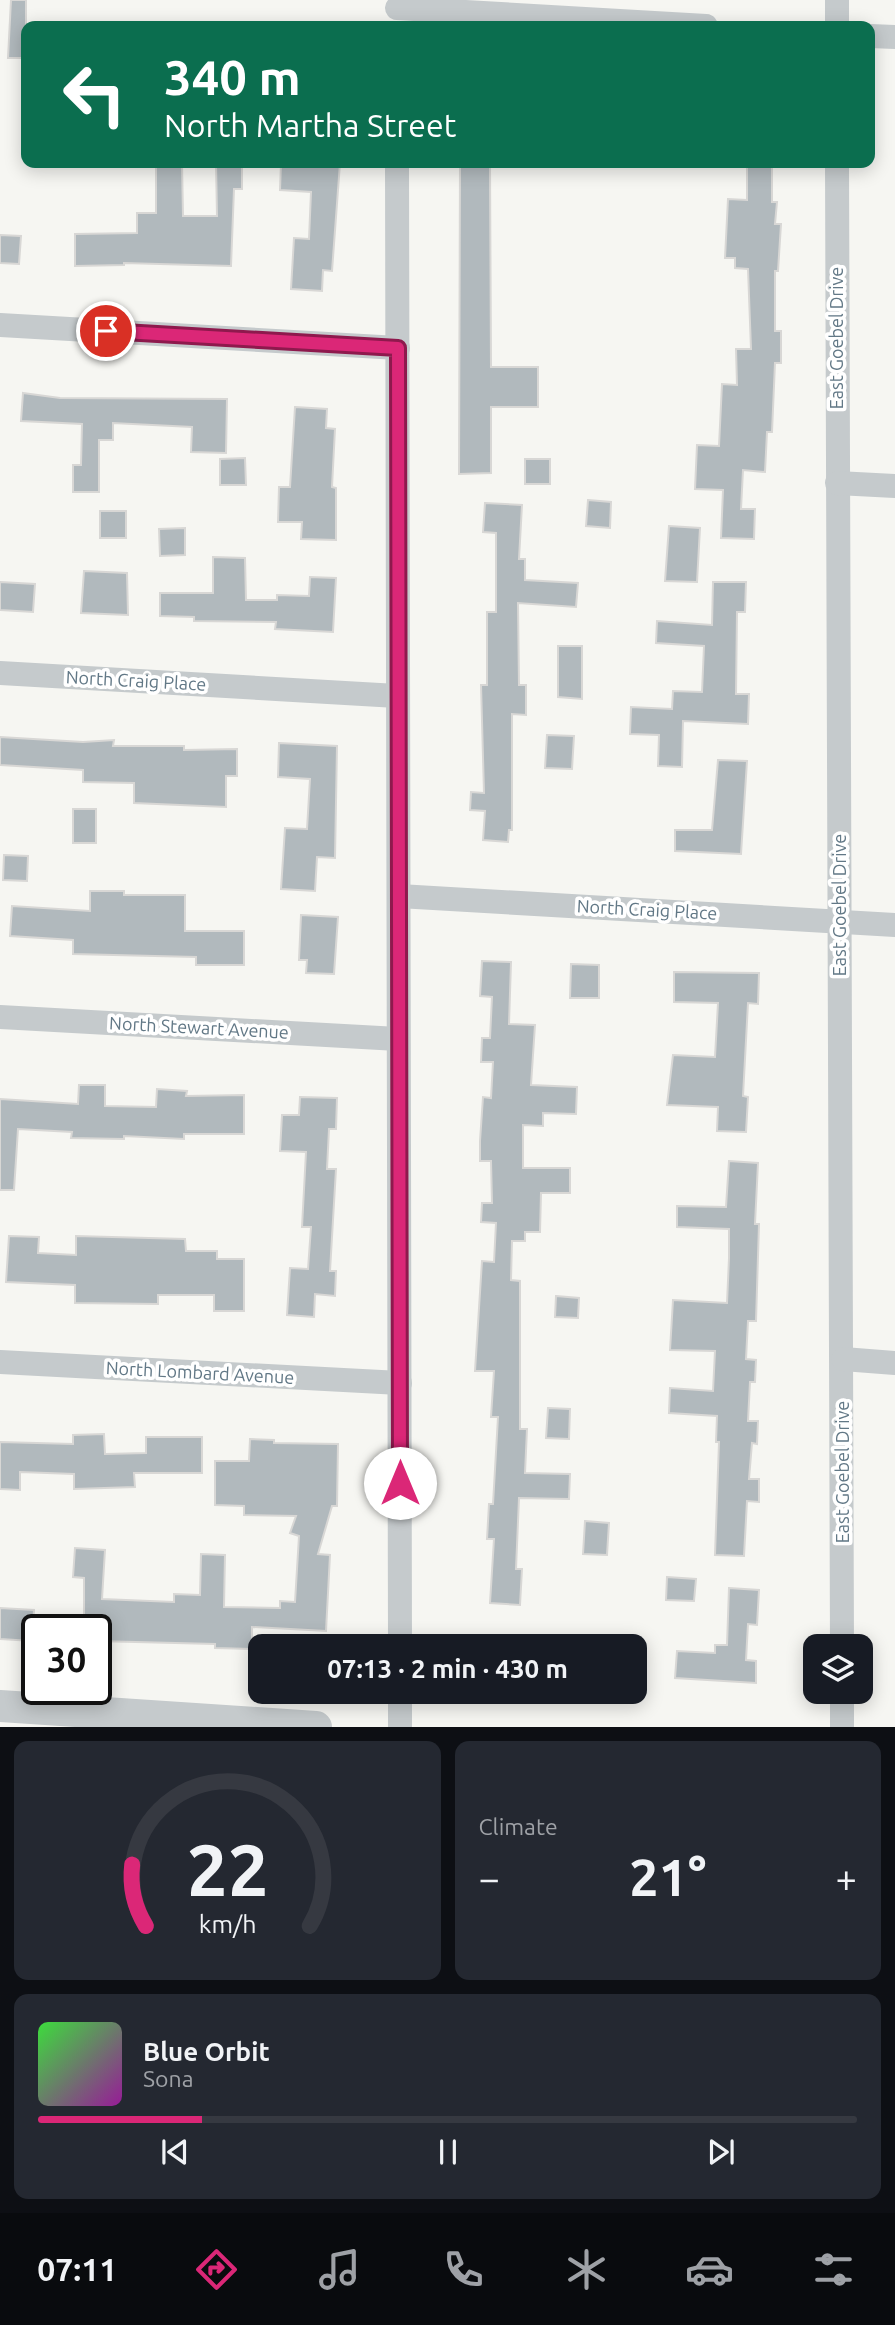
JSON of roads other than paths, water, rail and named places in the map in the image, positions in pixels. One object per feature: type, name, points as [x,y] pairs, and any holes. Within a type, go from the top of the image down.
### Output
[{"type":"street","points":[[837,21],[838,0]]},
{"type":"street","points":[[397,11],[603,21]]},
{"type":"street","points":[[875,36],[895,37]]},
{"type":"street","points":[[397,168],[400,1634]]},
{"type":"street","name":"East Goebel Drive","points":[[837,168],[842,1634]]},
{"type":"street","points":[[0,325],[398,348]]},
{"type":"street","points":[[837,483],[895,486]]},
{"type":"street","name":"North Craig Place","points":[[0,673],[397,696]]},
{"type":"street","name":"North Craig Place","points":[[399,896],[895,925]]},
{"type":"street","name":"North Stewart Avenue","points":[[0,1017],[398,1039]]},
{"type":"street","points":[[843,1359],[895,1363]]},
{"type":"street","name":"North Lombard Avenue","points":[[0,1362],[400,1383]]},
{"type":"street","points":[[400,1704],[400,1727]]},
{"type":"street","points":[[842,1704],[842,1727]]},
{"type":"street","points":[[0,1706],[316,1727]]}]
